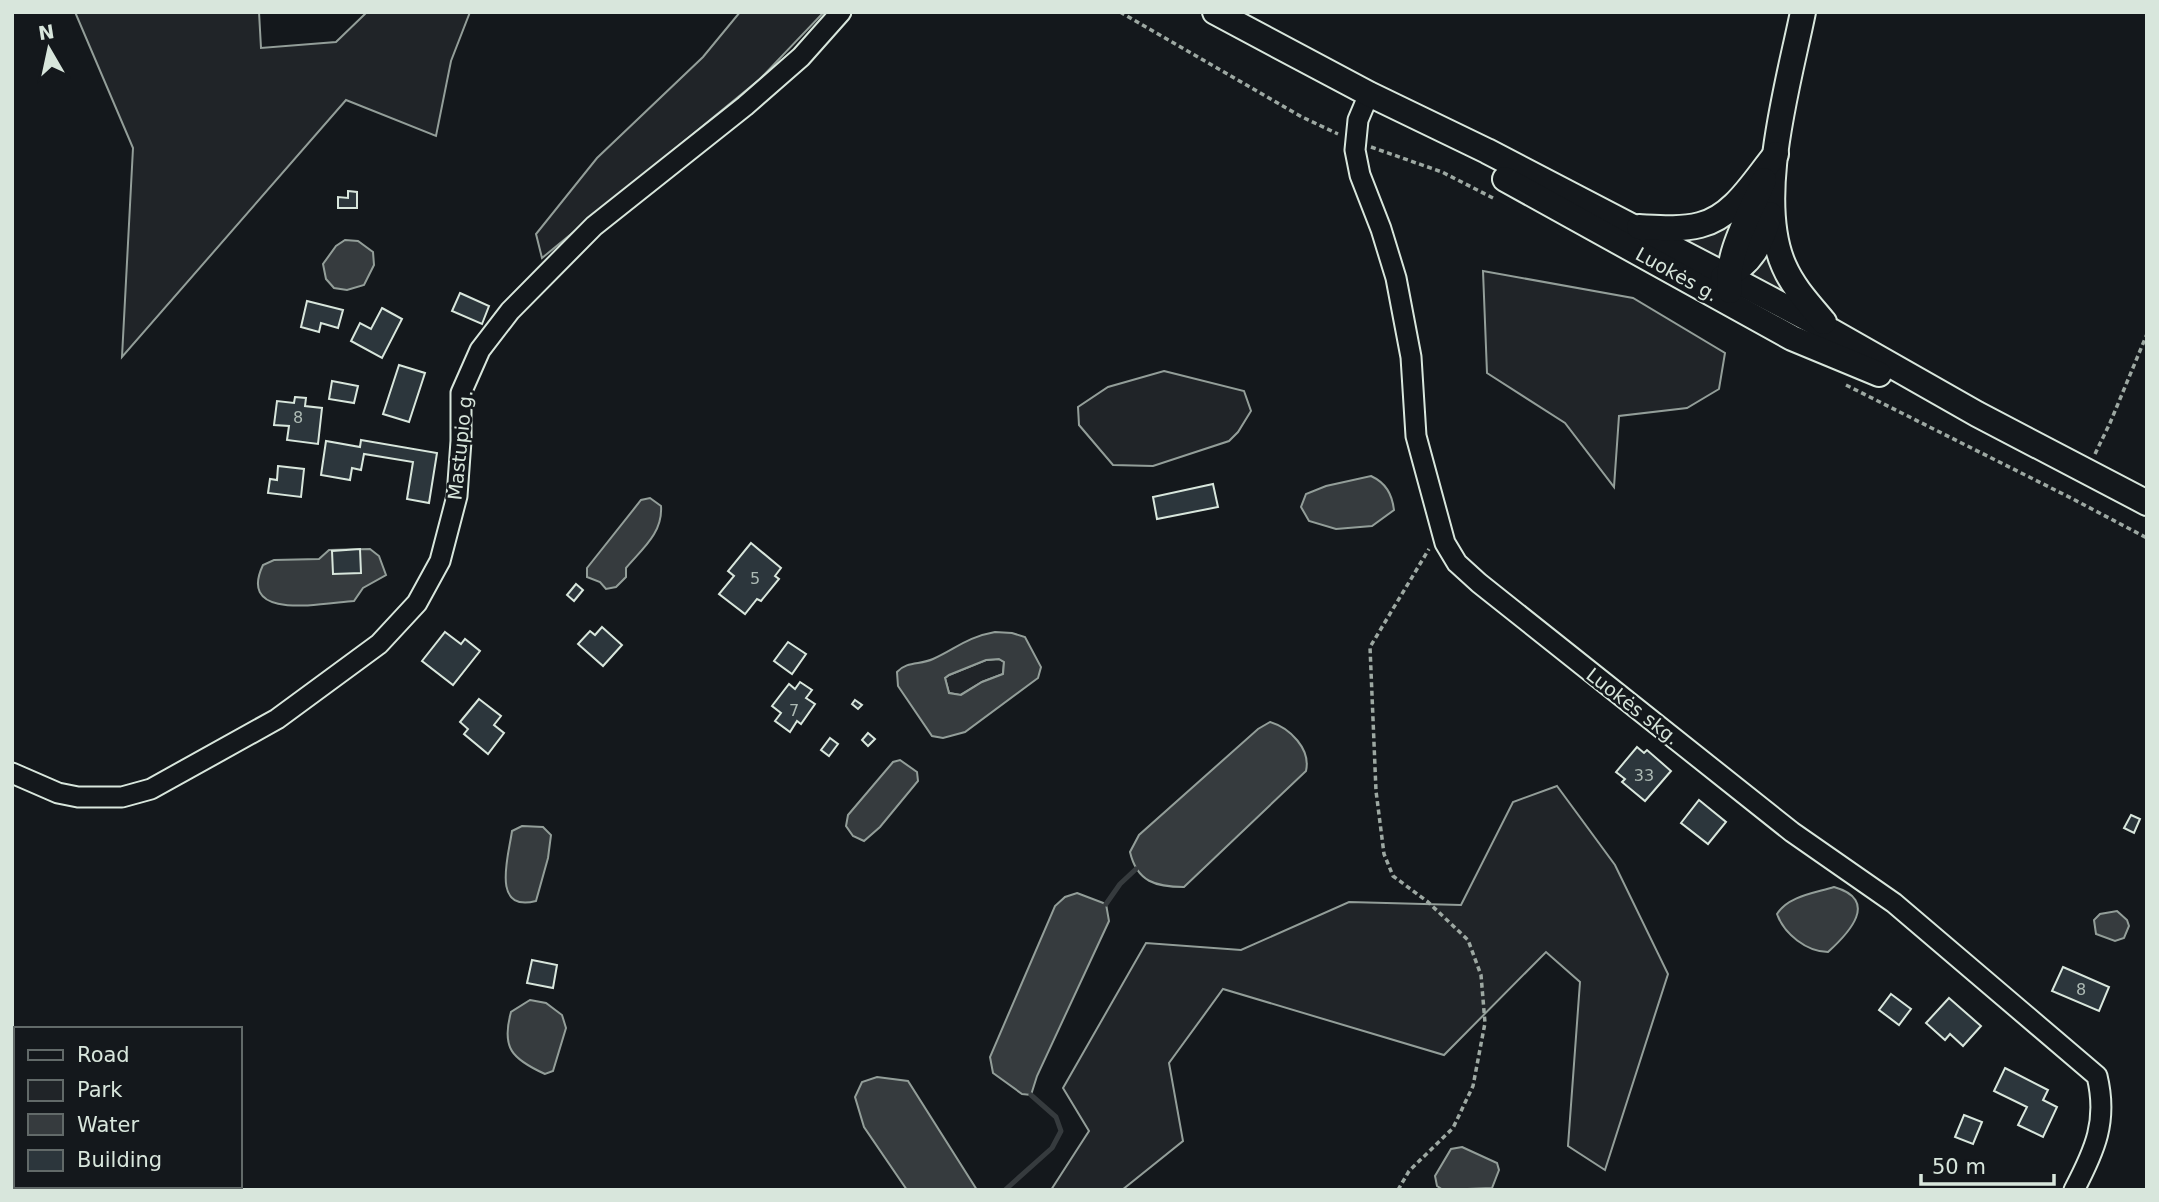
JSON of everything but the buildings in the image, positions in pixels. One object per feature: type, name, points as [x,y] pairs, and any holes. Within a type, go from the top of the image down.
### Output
[{"type":"main road","name":"Luokės g.","points":[[1215,12],[1391,106],[1487,151],[1727,276],[1831,331],[1977,414],[2147,503]]},
{"type":"main road","points":[[1803,12],[1776,154],[1773,203],[1775,236],[1783,263],[1793,283],[1831,331]]},
{"type":"main road","name":"Luokės g.","points":[[1391,106],[1480,165],[1792,338],[1977,414]]},
{"type":"main road","points":[[1632,226],[1676,228],[1701,225],[1721,216],[1776,154]]},
{"type":"main road","points":[[1732,304],[1727,276],[1734,251],[1776,154]]},
{"type":"main road","points":[[1698,285],[1727,276],[1756,252],[1773,203]]},
{"type":"street","name":"Mastupio g.","points":[[12,773],[58,793],[78,797],[122,797],[152,789],[277,719],[379,644],[417,603],[440,561],[457,496],[461,393],[480,350],[510,311],[594,226],[745,106],[792,65],[841,12]]},
{"type":"street","name":"Luokės skg.","points":[[1369,94],[1358,120],[1355,150],[1360,175],[1396,278],[1411,358],[1416,436],[1445,543],[1457,563],[1792,832],[1894,904],[2097,1076],[2102,1107],[2101,1125],[2094,1152],[2074,1190]]},
{"type":"path","points":[[2086,471],[2110,424],[2147,334]]},
{"type":"path","points":[[1398,1190],[1409,1171],[1453,1128],[1473,1086],[1485,1023],[1481,975],[1468,940],[1429,902],[1392,876],[1384,854],[1376,791],[1370,647],[1441,529]]},
{"type":"green space","points":[[75,12],[259,12],[261,48],[336,42],[367,12],[470,12],[451,61],[436,136],[346,100],[122,357],[133,148]]},
{"type":"green space","points":[[740,12],[824,12],[760,79],[542,258],[536,234],[597,158],[703,57]]},
{"type":"green space","points":[[1741,211],[1721,263],[1674,237]]},
{"type":"green space","points":[[1771,248],[1790,297],[1746,274],[1762,262]]},
{"type":"green space","points":[[1483,271],[1633,298],[1725,353],[1719,389],[1687,408],[1619,416],[1614,487],[1565,423],[1487,373]]},
{"type":"green space","points":[[1164,371],[1244,391],[1251,411],[1229,441],[1153,466],[1113,465],[1079,425],[1078,407],[1108,387]]},
{"type":"green space","points":[[999,659],[1004,662],[1003,674],[960,695],[949,693],[945,678],[949,675],[986,660]]},
{"type":"green space","points":[[1557,786],[1615,865],[1668,974],[1605,1170],[1568,1146],[1580,982],[1546,952],[1444,1055],[1223,989],[1169,1063],[1183,1141],[1122,1190],[1051,1190],[1089,1131],[1063,1088],[1146,943],[1241,950],[1349,902],[1461,905],[1513,802]]},
{"type":"water","points":[[345,240],[358,241],[373,252],[374,265],[364,285],[347,290],[334,288],[326,279],[323,264],[336,246]]},
{"type":"water","points":[[1371,476],[1387,490],[1394,510],[1372,526],[1336,529],[1309,521],[1301,507],[1306,494],[1326,486]]},
{"type":"water","points":[[650,498],[661,506],[659,524],[645,547],[626,568],[626,577],[616,587],[606,589],[600,582],[587,577],[587,568],[641,500]]},
{"type":"water","points":[[370,549],[379,556],[386,575],[363,588],[354,601],[287,605],[272,602],[262,595],[258,583],[263,565],[274,560],[319,559],[329,550]]},
{"type":"water","points":[[1012,633],[1025,637],[1041,667],[1038,678],[965,732],[943,738],[932,736],[898,686],[897,672],[905,666],[933,659],[985,634]],"holes":[[[999,659],[1004,662],[1003,674],[982,682],[961,695],[949,693],[945,678],[949,675],[986,660]]]},
{"type":"water","points":[[1270,722],[1285,729],[1297,740],[1305,755],[1306,771],[1184,887],[1165,886],[1149,881],[1137,870],[1130,852],[1139,835],[1258,729]]},
{"type":"water","points":[[900,760],[917,772],[918,781],[880,827],[864,841],[853,836],[846,826],[848,815],[893,762]]},
{"type":"water","points":[[522,826],[543,827],[551,835],[548,858],[536,901],[522,902],[512,898],[507,890],[506,866],[512,831]]},
{"type":"water","points":[[1834,887],[1848,893],[1855,900],[1858,908],[1856,917],[1844,936],[1828,952],[1812,949],[1791,935],[1777,914],[1795,899]]},
{"type":"water","points":[[1077,893],[1106,904],[1109,921],[1037,1076],[1031,1095],[1022,1094],[993,1073],[990,1057],[1055,906],[1065,897]]},
{"type":"water","points":[[2117,911],[2127,920],[2129,926],[2124,938],[2115,941],[2096,934],[2094,920],[2100,914]]},
{"type":"water","points":[[530,1000],[546,1003],[562,1015],[566,1028],[553,1071],[545,1074],[517,1057],[507,1035],[511,1012]]},
{"type":"water","points":[[877,1077],[908,1081],[977,1190],[907,1190],[864,1127],[855,1097],[862,1082]]},
{"type":"water","points":[[1462,1147],[1497,1163],[1499,1170],[1492,1188],[1443,1190],[1437,1186],[1435,1176],[1451,1149]]},
{"type":"waterway","points":[[1106,904],[1120,884],[1136,869]]},
{"type":"waterway","points":[[1005,1190],[1052,1148],[1061,1131],[1056,1117],[1031,1095]]}]
